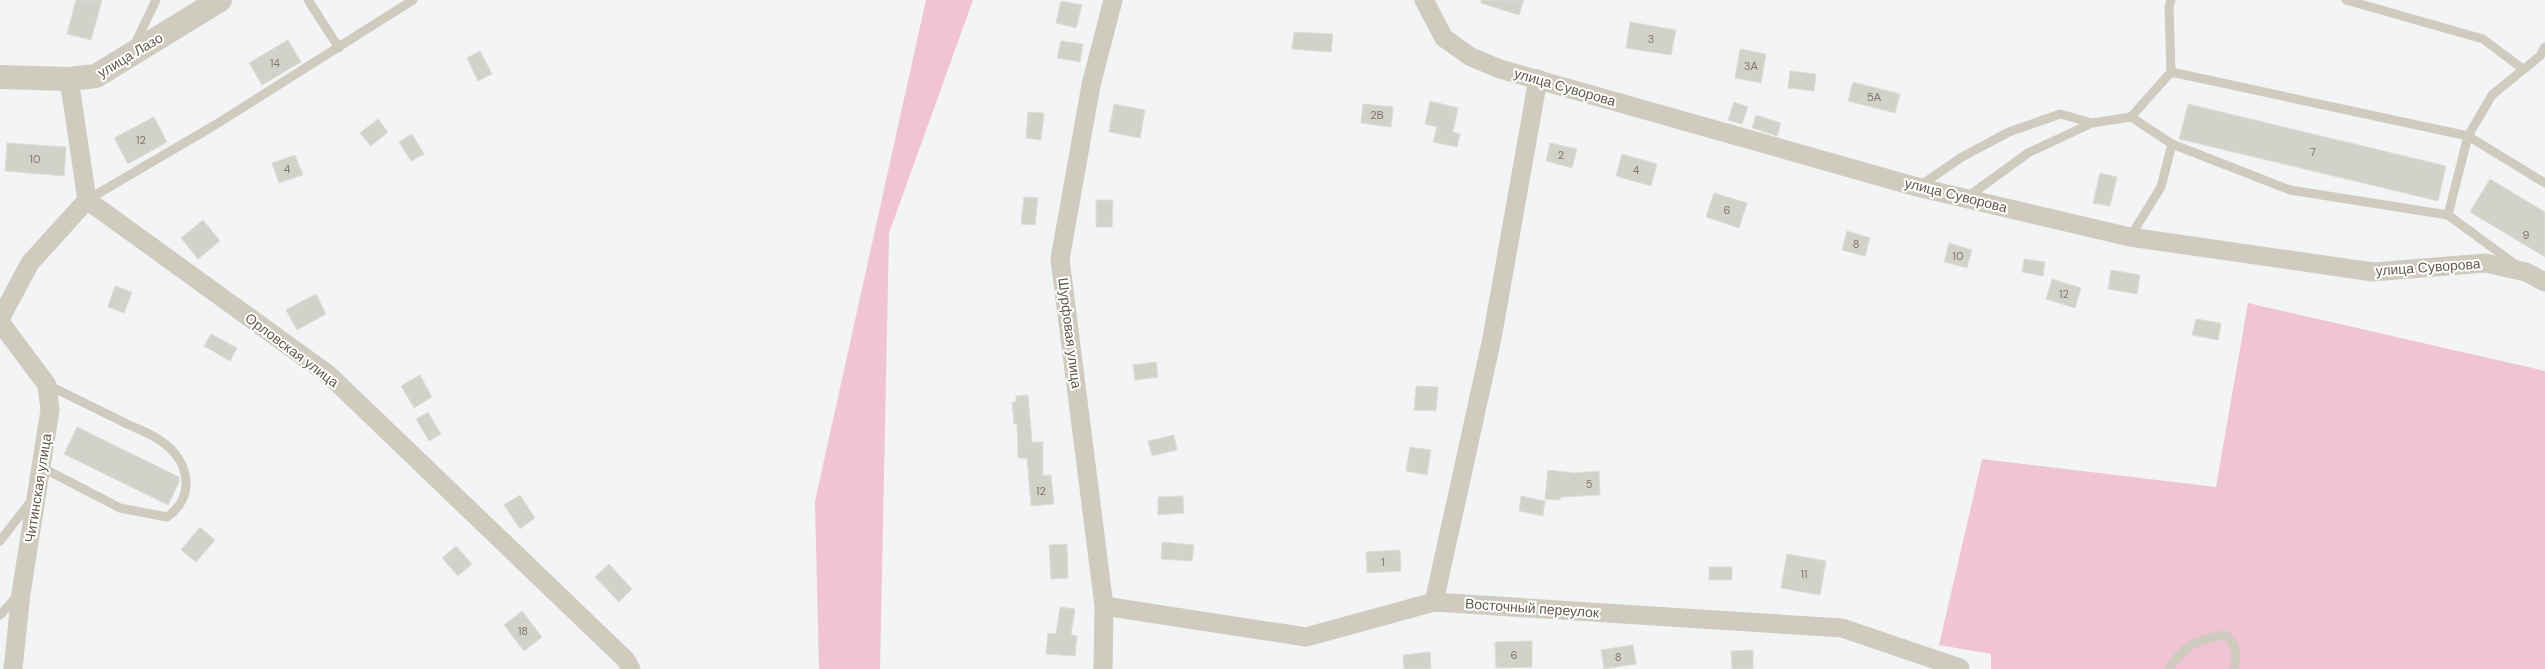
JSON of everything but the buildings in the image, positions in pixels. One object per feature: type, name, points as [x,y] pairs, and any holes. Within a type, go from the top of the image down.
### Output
[{"type":"street","name":"улица Лазо","points":[[0,77],[69,80],[96,76],[220,0]]},
{"type":"street","name":"Шурфовая улица","points":[[1103,669],[1104,606],[1060,259],[1091,85],[1113,0]]},
{"type":"street","name":"улица Суворова","points":[[1424,0],[1444,38],[1471,57],[1500,69],[1918,187],[2130,237],[2373,272],[2485,263],[2526,272],[2545,282]]},
{"type":"street","points":[[1434,602],[1492,338],[1538,79]]},
{"type":"street","points":[[48,385],[0,320],[30,263],[87,200],[69,80]]},
{"type":"street","name":"Орловская улица","points":[[87,200],[329,375],[626,660],[631,669]]},
{"type":"street","name":"Читинская улица","points":[[13,669],[20,593],[50,410],[48,385]]},
{"type":"street","name":"Восточный переулок","points":[[1104,606],[1306,637],[1434,602],[1842,628],[1962,668]]},
{"type":"lane","points":[[130,55],[156,0]]},
{"type":"lane","points":[[308,0],[339,48]]},
{"type":"lane","points":[[87,200],[215,125],[413,0]]},
{"type":"lane","points":[[1966,198],[2028,153],[2092,123],[2131,117],[2171,72],[2169,7],[2171,0]]},
{"type":"lane","points":[[2346,0],[2484,39],[2523,69]]},
{"type":"lane","points":[[2448,215],[2468,136],[2492,95],[2543,54]]},
{"type":"lane","points":[[2171,72],[2468,136],[2545,183]]},
{"type":"lane","points":[[1918,187],[1962,157],[2010,132],[2060,114],[2092,123]]},
{"type":"lane","points":[[2131,117],[2172,144],[2290,190],[2448,215],[2526,272]]},
{"type":"lane","points":[[2130,237],[2161,188],[2172,144]]},
{"type":"lane","points":[[41,467],[120,508],[167,517],[177,510],[185,493],[187,478],[184,467],[162,441],[48,385]]},
{"type":"lane","points":[[0,541],[36,495]]},
{"type":"lane","points":[[0,615],[20,593]]},
{"type":"lane","points":[[2169,669],[2182,651],[2199,640],[2225,635],[2230,638],[2236,650],[2234,669]]},
{"type":"shaded area","points":[[926,0],[973,0],[889,233],[880,669],[819,669],[815,501]]},
{"type":"shaded area","points":[[2248,303],[2545,371],[2545,669],[1991,669],[1991,654],[1939,645],[1982,459],[2216,487]]}]
